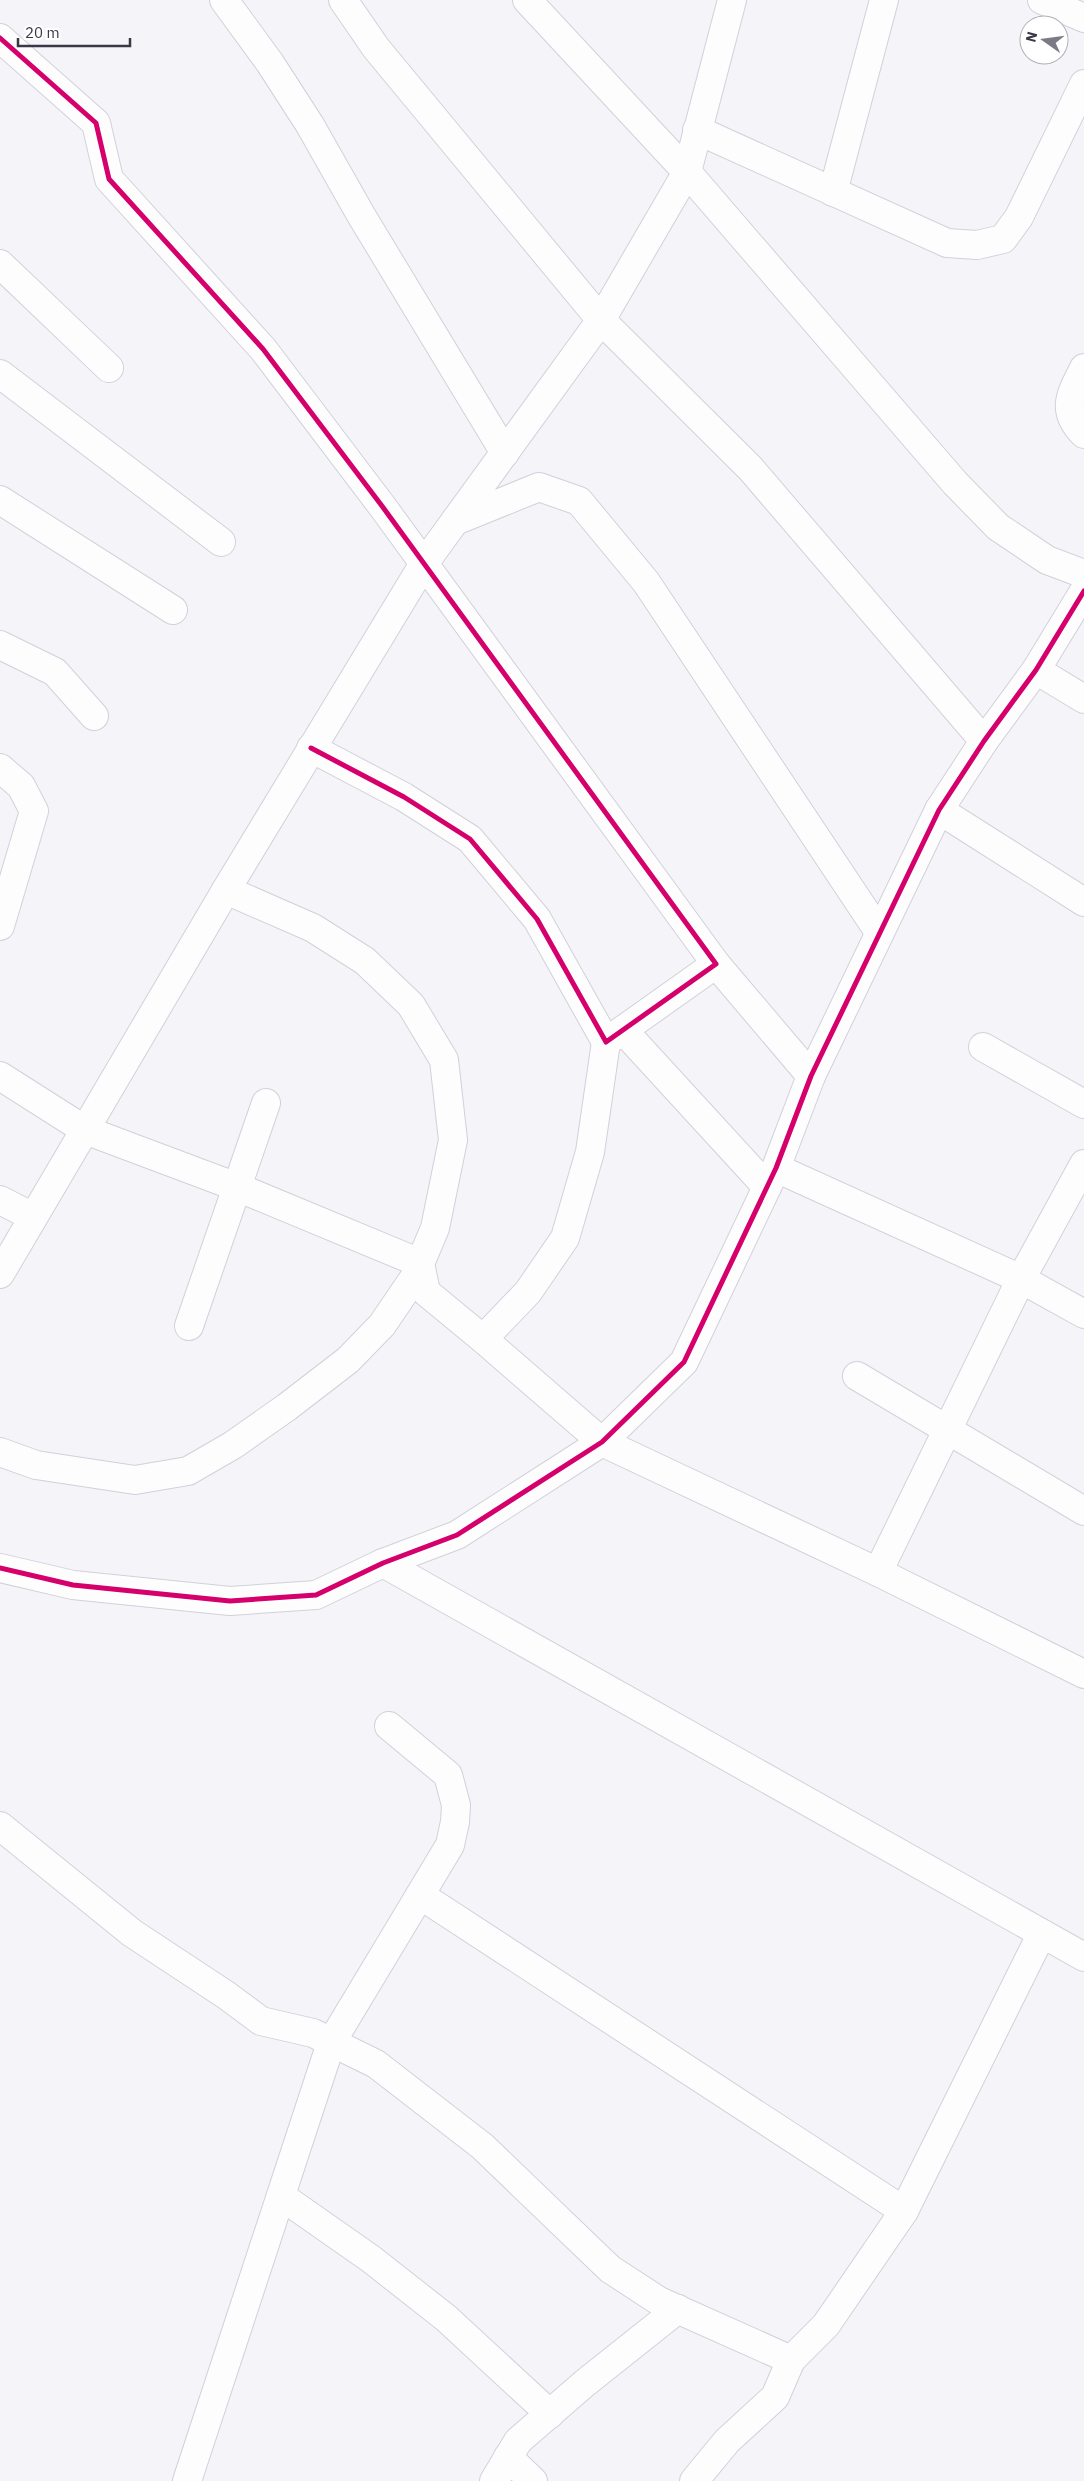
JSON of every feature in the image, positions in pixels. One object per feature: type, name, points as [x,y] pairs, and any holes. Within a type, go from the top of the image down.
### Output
[{"type":"street","points":[[224,0],[270,63],[310,125],[361,215],[505,453]]},
{"type":"street","points":[[343,0],[376,48],[601,320],[750,468],[984,741]]},
{"type":"street","points":[[528,0],[686,172],[955,483],[998,527],[1047,560],[1084,574]]},
{"type":"street","points":[[0,1274],[226,890],[423,565],[601,320],[686,172],[732,0]]},
{"type":"street","points":[[833,192],[884,0]]},
{"type":"street","points":[[1042,0],[1084,18]]},
{"type":"street","points":[[0,38],[96,123],[109,179],[263,348],[716,964],[811,1076]]},
{"type":"street","points":[[698,130],[947,243],[977,246],[1003,239],[1019,217],[1084,84]]},
{"type":"street","points":[[0,264],[109,368]]},
{"type":"street","points":[[1084,368],[1072,392],[1069,407],[1075,425],[1084,434]]},
{"type":"street","points":[[0,374],[221,542]]},
{"type":"street","points":[[455,521],[539,487],[579,501],[646,582],[879,932]]},
{"type":"street","points":[[0,500],[173,610]]},
{"type":"street","points":[[0,1568],[73,1585],[230,1601],[316,1595],[383,1563],[457,1535],[602,1442],[684,1362],[771,1177],[811,1076],[939,810],[984,741],[1036,670],[1084,591]]},
{"type":"street","points":[[0,645],[56,672],[94,716]]},
{"type":"street","points":[[1036,670],[1084,700]]},
{"type":"street","points":[[311,748],[404,796],[470,838],[537,919],[614,1036],[771,1177],[1021,1278],[1084,1314]]},
{"type":"street","points":[[0,768],[21,786],[34,812],[0,926]]},
{"type":"street","points":[[939,810],[1084,902]]},
{"type":"street","points":[[0,1452],[36,1465],[135,1480],[188,1471],[233,1445],[287,1408],[348,1360],[382,1325],[414,1278],[435,1228],[453,1140],[444,1060],[412,1005],[365,961],[313,928],[226,890]]},
{"type":"street","points":[[484,1339],[528,1292],[565,1238],[590,1152],[614,1036],[716,964]]},
{"type":"street","points":[[983,1048],[1084,1104]]},
{"type":"street","points":[[0,1076],[84,1130],[237,1187],[420,1263]]},
{"type":"street","points":[[189,1326],[266,1103]]},
{"type":"street","points":[[878,1572],[1021,1278],[1084,1164]]},
{"type":"street","points":[[0,1200],[33,1217]]},
{"type":"street","points":[[420,1263],[426,1292],[484,1339],[602,1442],[878,1572],[1084,1674]]},
{"type":"street","points":[[857,1376],[1084,1511]]},
{"type":"street","points":[[383,1563],[850,1824],[1041,1935],[1084,1957]]},
{"type":"street","points":[[186,2481],[331,2042],[450,1845],[455,1822],[456,1805],[448,1775],[389,1726]]},
{"type":"street","points":[[0,1826],[132,1933],[226,1995],[261,2021],[314,2033],[384,2070],[482,2146],[610,2270],[659,2301],[791,2360]]},
{"type":"street","points":[[420,1895],[904,2211]]},
{"type":"street","points":[[694,2481],[727,2441],[775,2397],[791,2360],[826,2325],[904,2211],[1041,1935]]},
{"type":"street","points":[[281,2196],[371,2259],[446,2318],[550,2414]]},
{"type":"street","points":[[494,2481],[518,2441],[678,2309]]},
{"type":"street","points":[[508,2457],[533,2481]]},
{"type":"cycle path","points":[[0,38],[96,123],[109,179],[263,349],[382,506],[716,964],[606,1042],[537,919],[470,839],[404,797],[311,748]]},
{"type":"cycle path","points":[[0,1568],[73,1585],[230,1601],[316,1595],[383,1563],[457,1535],[602,1442],[684,1362],[776,1168],[811,1076],[939,810],[984,741],[1036,670],[1084,591]]}]
